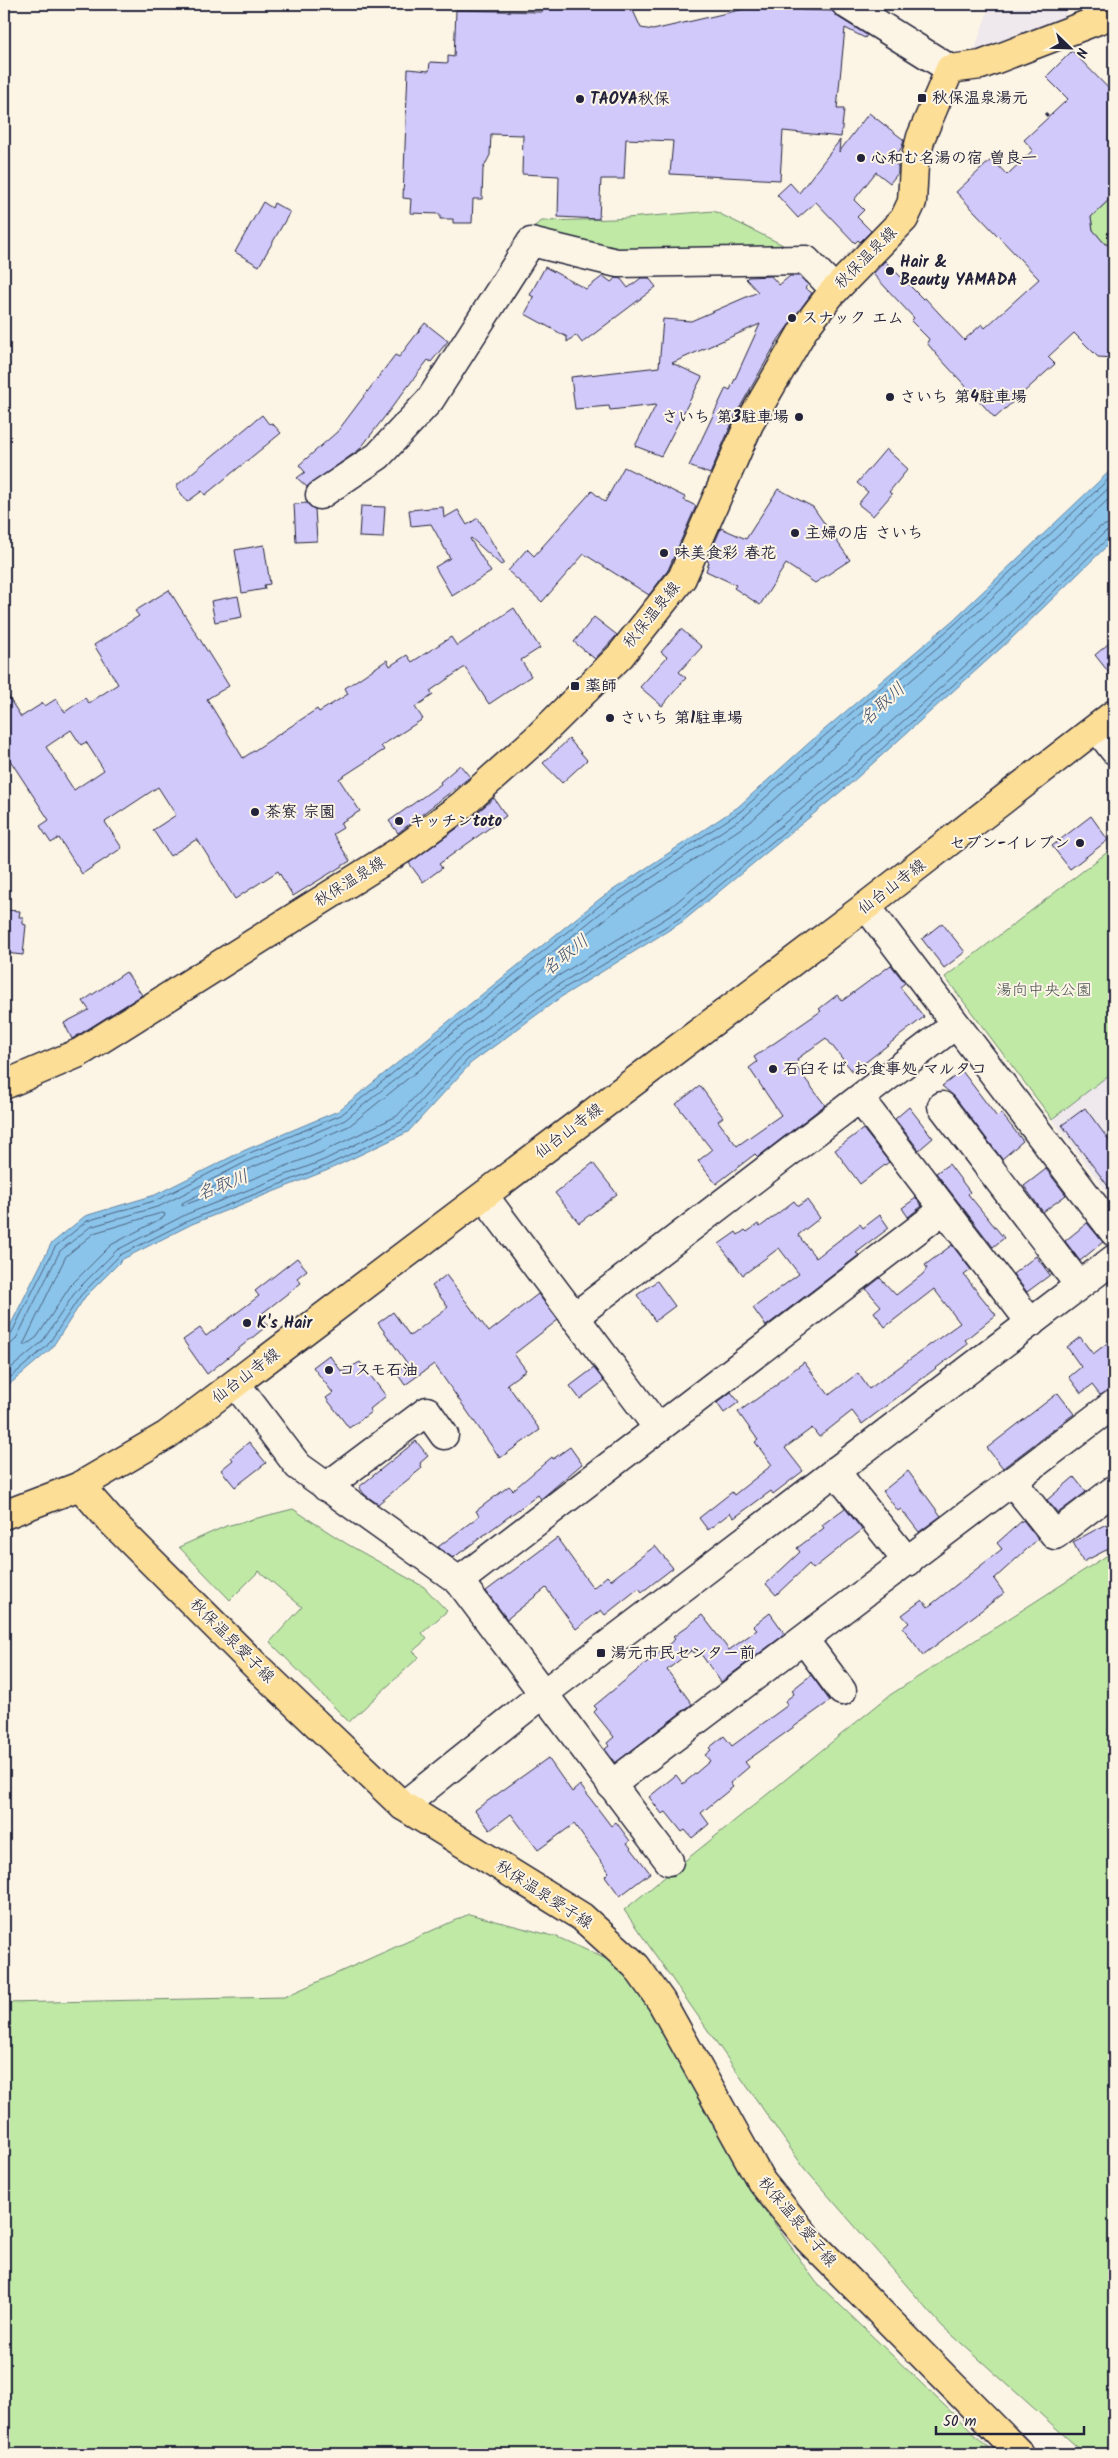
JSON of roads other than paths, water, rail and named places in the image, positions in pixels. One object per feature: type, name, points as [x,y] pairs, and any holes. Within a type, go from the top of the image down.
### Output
[{"type":"main road","points":[[950,68],[981,65],[1114,14]]},
{"type":"main road","name":"秋保温泉線","points":[[4,1085],[79,1053],[406,847],[461,806],[535,740],[620,656],[682,578],[757,408],[804,329],[835,290],[896,229],[909,210],[913,193],[914,164],[921,137],[950,68]]},
{"type":"main road","name":"仙台山寺線","points":[[4,1515],[80,1486],[168,1435],[1106,722]]},
{"type":"main road","name":"秋保温泉愛子線","points":[[80,1486],[110,1520],[260,1670],[403,1806],[582,1917],[636,1966],[661,2001],[761,2181],[808,2239],[1020,2454]]},
{"type":"street","points":[[846,4],[950,68]]},
{"type":"street","points":[[320,495],[378,456],[430,400],[531,242],[617,263],[806,260],[835,290]]},
{"type":"street","points":[[1106,722],[1114,750]]},
{"type":"street","points":[[866,906],[1114,1232]]},
{"type":"street","points":[[574,1317],[955,1025]]},
{"type":"street","points":[[860,1099],[943,1210],[1031,1322]]},
{"type":"street","points":[[942,1106],[1079,1286]]},
{"type":"street","points":[[484,1196],[658,1428]]},
{"type":"street","points":[[459,1581],[943,1210]]},
{"type":"street","points":[[403,1806],[543,1694],[1114,1259]]},
{"type":"street","points":[[236,1384],[298,1466],[459,1581],[670,1862]]},
{"type":"street","points":[[611,1785],[908,1562],[1114,1404]]},
{"type":"street","points":[[326,1487],[427,1411],[444,1435]]},
{"type":"street","points":[[835,1471],[908,1562]]},
{"type":"street","points":[[1012,1481],[1055,1535],[1114,1490]]},
{"type":"street","points":[[804,1640],[842,1691]]},
{"type":"water","name":"名取川","points":[[1114,467],[1114,539],[1012,638],[850,784],[682,922],[561,997],[471,1063],[408,1132],[328,1170],[192,1224],[123,1259],[85,1297],[51,1349],[4,1389],[4,1338],[51,1244],[85,1216],[155,1195],[243,1151],[338,1111],[601,898],[738,807],[810,742],[953,620]]},
{"type":"place","name":"秋保温泉湯元","points":[[922,98]]},
{"type":"place","name":"TAOYA秋保","points":[[580,99]]},
{"type":"place","name":"心和む名湯の宿 曽良一","points":[[861,158]]},
{"type":"place","name":"Hair & Beauty YAMADA","points":[[890,271]]},
{"type":"place","name":"スナック エム","points":[[792,318]]},
{"type":"place","name":"さいち 第4駐車場","points":[[890,397]]},
{"type":"place","name":"さいち 第3駐車場","points":[[799,417]]},
{"type":"place","name":"主婦の店 さいち","points":[[795,533]]},
{"type":"place","name":"味美食彩 春花","points":[[664,553]]},
{"type":"place","name":"薬師","points":[[575,686]]},
{"type":"place","name":"さいち 第1駐車場","points":[[610,718]]},
{"type":"place","name":"茶寮 宗園","points":[[255,812]]},
{"type":"place","name":"キッチンtoto","points":[[399,821]]},
{"type":"place","name":"セブン-イレブン","points":[[1080,843]]},
{"type":"place","name":"石臼そば お食事処 マルタコ","points":[[773,1069]]},
{"type":"place","name":"K's Hair","points":[[247,1323]]},
{"type":"place","name":"コスモ石油","points":[[329,1370]]},
{"type":"place","name":"湯元市民センター前","points":[[601,1653]]},
{"type":"park label","name":"湯向中央公園","points":[[1044,990]]}]
